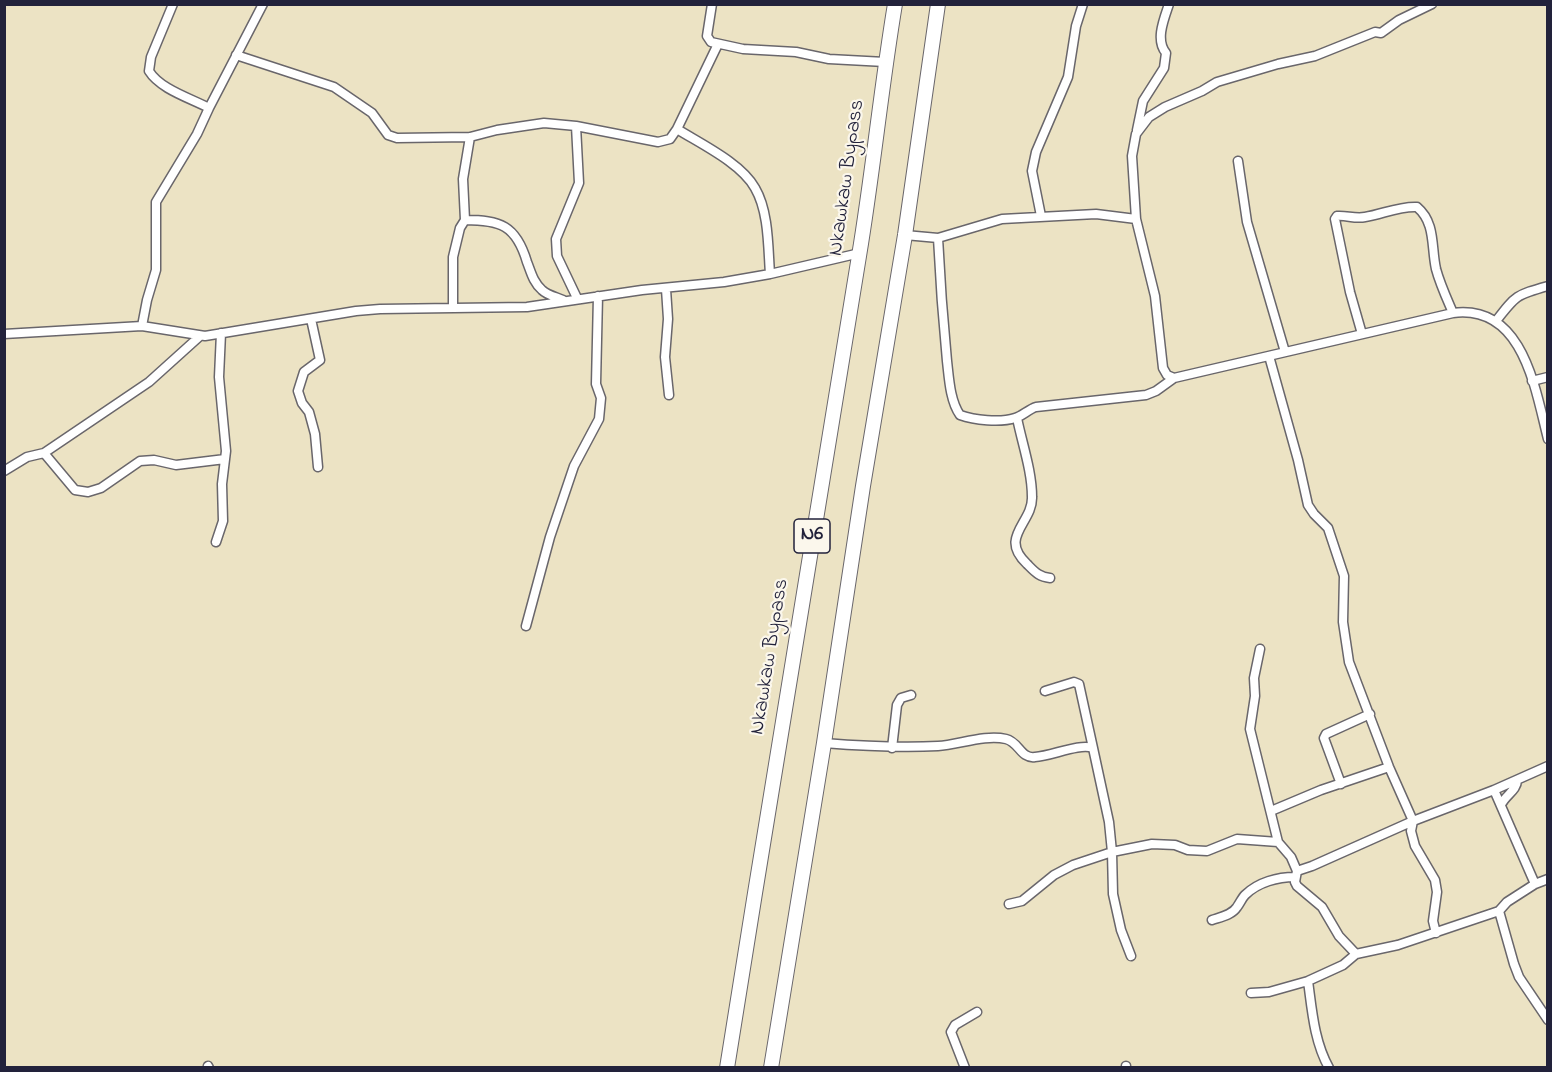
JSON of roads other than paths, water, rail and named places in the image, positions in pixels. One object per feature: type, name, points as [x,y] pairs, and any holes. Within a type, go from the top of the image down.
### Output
[{"type":"highway","name":"Nkawkaw Bypass","points":[[727,1068],[827,441],[860,253],[885,62],[895,4]]},
{"type":"highway","name":"N6","points":[[771,1068],[905,235],[939,4]]},
{"type":"street","points":[[173,4],[151,57],[148,71],[171,89],[209,108]]},
{"type":"street","points":[[142,326],[156,270],[156,202],[197,134],[262,4]]},
{"type":"street","points":[[712,4],[707,36],[711,42],[743,49],[796,52],[829,59],[885,62]]},
{"type":"street","points":[[1041,216],[1032,171],[1036,152],[1068,77],[1076,26],[1083,4]]},
{"type":"street","points":[[1169,4],[1161,40],[1166,52],[1164,68],[1143,101],[1132,156],[1136,219],[1155,296],[1162,368],[1167,375],[1174,378]]},
{"type":"street","points":[[1136,134],[1149,117],[1217,82],[1315,56],[1375,32],[1381,33],[1399,20],[1432,4]]},
{"type":"street","points":[[236,55],[334,87],[372,113],[388,135],[397,138],[470,137],[497,130],[544,123],[576,126],[657,142],[669,139],[677,129],[718,44]]},
{"type":"street","points":[[576,126],[579,183],[556,240],[557,256],[577,298]]},
{"type":"street","points":[[677,129],[741,171],[755,188],[762,208],[768,239],[770,274]]},
{"type":"street","points":[[453,308],[453,257],[455,242],[465,220],[462,179],[470,137]]},
{"type":"street","points":[[1238,161],[1247,222],[1285,352]]},
{"type":"street","points":[[1362,334],[1350,292],[1335,219],[1340,215],[1357,219],[1417,207],[1424,214],[1431,230],[1438,274],[1453,313]]},
{"type":"street","points":[[905,235],[938,238],[1002,219],[1041,216],[1096,214],[1136,219]]},
{"type":"street","points":[[465,220],[498,222],[511,230],[524,251],[534,282],[544,292],[563,300]]},
{"type":"street","points":[[938,238],[943,322],[955,406],[963,417],[999,420],[1017,418],[1036,406],[1146,395],[1174,378],[1469,311],[1496,321],[1519,346],[1532,381],[1548,439]]},
{"type":"street","points":[[4,334],[142,326],[200,336],[380,309],[527,307],[577,298],[666,289],[770,274],[860,253]]},
{"type":"street","points":[[1496,321],[1514,298],[1548,286]]},
{"type":"street","points":[[666,289],[668,319],[665,357],[669,395]]},
{"type":"street","points":[[526,626],[550,537],[574,466],[599,419],[601,398],[596,384],[598,296]]},
{"type":"street","points":[[311,319],[320,360],[304,372],[298,391],[302,403],[309,412],[315,434],[318,467]]},
{"type":"street","points":[[216,542],[223,521],[222,484],[225,459],[219,377],[221,333]]},
{"type":"street","points":[[4,471],[27,457],[44,453],[149,382],[200,336]]},
{"type":"street","points":[[1269,356],[1308,505],[1328,528],[1344,576],[1342,622],[1349,662],[1389,767],[1413,821],[1411,831],[1414,846],[1435,880],[1437,892],[1433,921],[1436,933]]},
{"type":"street","points":[[1532,381],[1548,377]]},
{"type":"street","points":[[1017,418],[1033,501],[1015,538],[1017,550],[1021,558],[1040,577],[1050,578]]},
{"type":"street","points":[[44,453],[75,490],[88,492],[102,488],[140,461],[154,460],[176,465],[225,459]]},
{"type":"street","points":[[1260,649],[1254,678],[1255,696],[1250,729],[1278,842],[1291,857],[1297,886],[1322,907],[1339,936],[1356,954]]},
{"type":"street","points":[[1046,691],[1074,682],[1080,684],[1104,790],[1112,852],[1113,894],[1121,930],[1131,956]]},
{"type":"street","points":[[892,748],[897,705],[901,698],[911,694]]},
{"type":"street","points":[[1341,784],[1324,738],[1326,734],[1370,714]]},
{"type":"street","points":[[824,743],[892,748],[942,746],[967,740],[1006,738],[1014,742],[1024,755],[1033,758],[1082,747],[1094,748]]},
{"type":"street","points":[[1212,920],[1228,915],[1254,888],[1277,877],[1296,874],[1413,821],[1494,790],[1548,766]]},
{"type":"street","points":[[1271,811],[1389,767]]},
{"type":"street","points":[[1501,805],[1516,788],[1517,780]]},
{"type":"street","points":[[1494,790],[1535,884]]},
{"type":"street","points":[[1009,903],[1022,901],[1054,875],[1073,865],[1112,852],[1152,844],[1175,845],[1188,850],[1207,850],[1237,839],[1278,842]]},
{"type":"street","points":[[1251,993],[1269,992],[1308,981],[1342,965],[1356,954],[1398,945],[1499,911],[1507,902],[1535,884],[1548,879]]},
{"type":"street","points":[[1499,911],[1519,977],[1548,1020]]},
{"type":"street","points":[[1308,981],[1317,1040],[1321,1054],[1329,1068]]},
{"type":"street","points":[[965,1068],[951,1032],[955,1025],[977,1012]]}]
